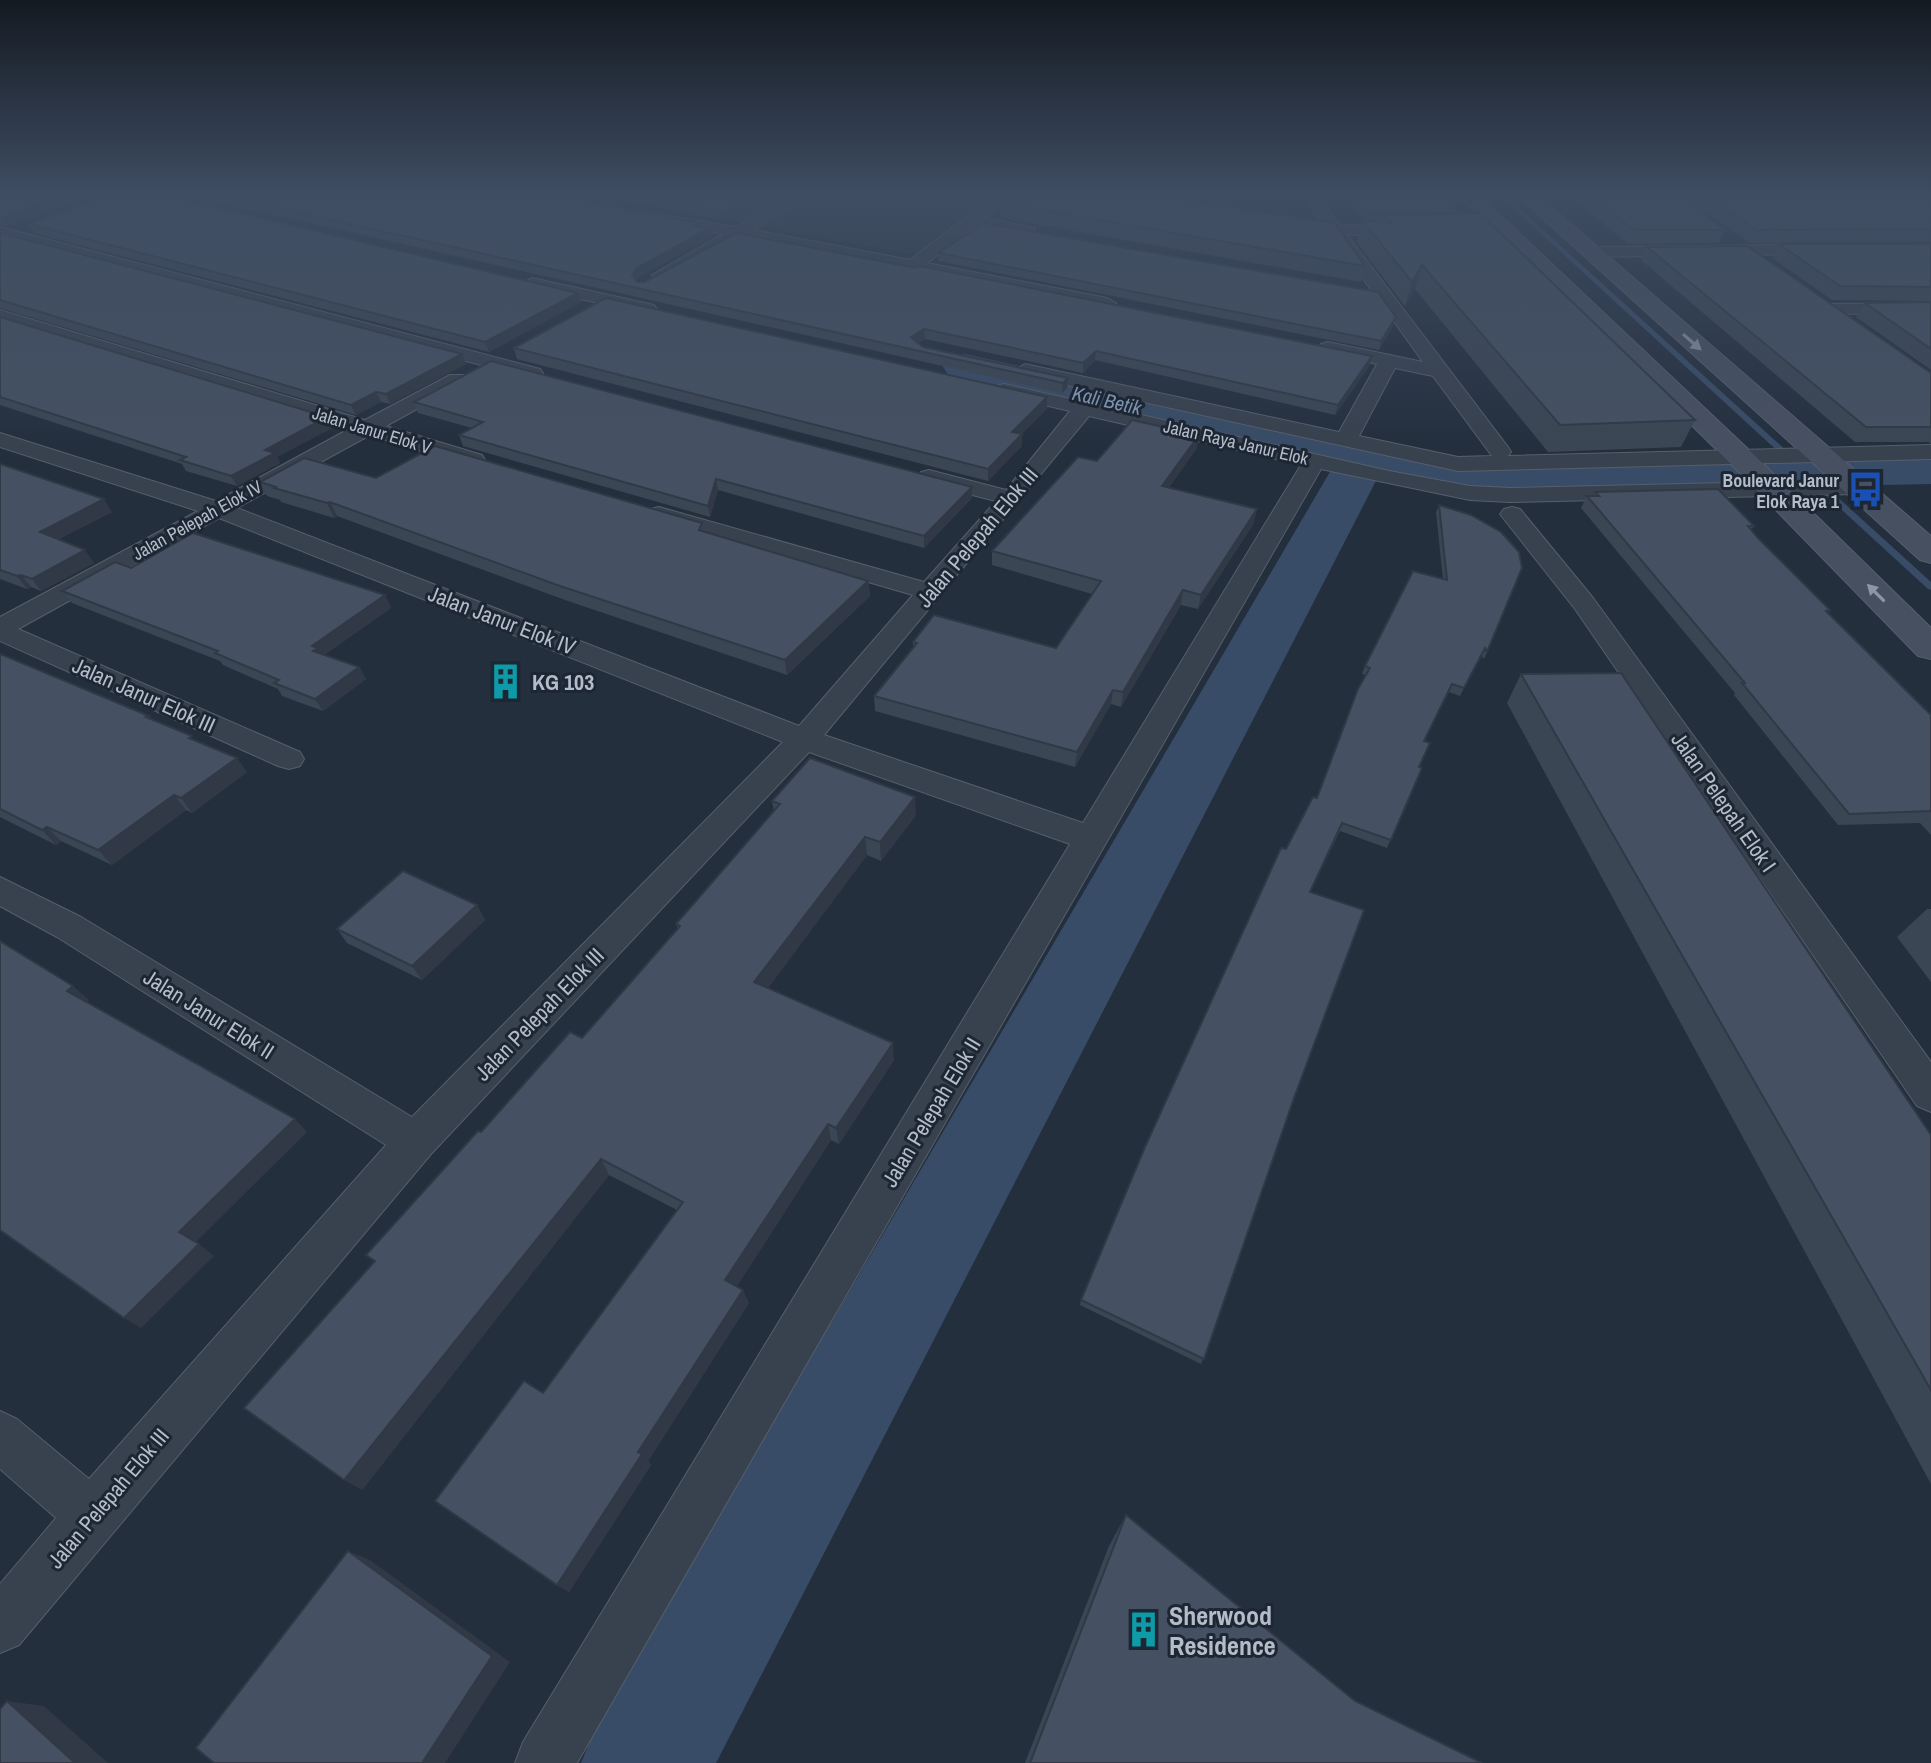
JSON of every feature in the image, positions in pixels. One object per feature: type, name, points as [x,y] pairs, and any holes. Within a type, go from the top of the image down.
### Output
[{"type":"main road","points":[[1555,279],[1744,457],[1931,648]]},
{"type":"main road","points":[[1619,279],[1849,485],[1931,553]]},
{"type":"street","points":[[175,279],[552,378]]},
{"type":"street","points":[[519,279],[672,314]]},
{"type":"street","points":[[652,279],[644,284],[676,291]]},
{"type":"street","points":[[989,279],[1129,308]]},
{"type":"street","points":[[1371,279],[1500,452]]},
{"type":"street","points":[[1352,289],[1383,294]]},
{"type":"street","points":[[580,313],[606,299]]},
{"type":"street","points":[[1850,327],[1819,305],[1931,308]]},
{"type":"street","name":"Jalan Janur Elok V","points":[[0,316],[503,468]]},
{"type":"street","points":[[1313,345],[1440,371]]},
{"type":"street","name":"Jalan Pelepah Elok IV","points":[[0,629],[516,348]]},
{"type":"street","name":"Jalan Pelepah Elok II","points":[[544,1763],[1093,839],[1328,454],[1389,361]]},
{"type":"street","name":"Jalan Raya Janur Elok","points":[[1008,366],[1328,454],[1363,471],[1432,487],[1510,495],[1849,485]]},
{"type":"street","name":"Jalan Raya Janur Elok","points":[[992,388],[1083,409],[1328,454],[1458,464],[1931,452]]},
{"type":"street","name":"Jalan Pelepah Elok III","points":[[0,1626],[92,1515],[416,1141],[804,739],[1011,498],[1083,409]]},
{"type":"street","name":"Jalan Janur Elok IV","points":[[0,440],[217,509],[804,739],[1093,839]]},
{"type":"street","points":[[904,470],[1011,498]]},
{"type":"street","points":[[640,508],[930,592]]},
{"type":"street","name":"Jalan Pelepah Elok I","points":[[1512,514],[1584,604],[1931,1094]]},
{"type":"street","name":"Jalan Janur Elok III","points":[[0,629],[289,759]]},
{"type":"street","name":"Jalan Janur Elok II","points":[[0,890],[69,927],[416,1141]]},
{"type":"street","points":[[0,1436],[92,1515]]},
{"type":"building","points":[[0,279],[177,279],[462,354],[386,394],[376,392],[351,405],[0,300]]},
{"type":"building","points":[[243,279],[520,279],[578,293],[485,342]]},
{"type":"building","points":[[598,279],[645,282],[650,279],[987,279],[1372,356],[1338,405],[1096,351],[1083,363],[924,329],[911,337],[923,347],[1068,378],[1063,383]]},
{"type":"building","points":[[1071,279],[1305,279],[1378,292],[1396,317],[1381,341]]},
{"type":"building","points":[[1434,279],[1549,279],[1695,420],[1560,425]]},
{"type":"building","points":[[1686,279],[1795,279],[1931,373],[1931,427],[1866,427]]},
{"type":"building","points":[[1830,279],[1931,279],[1931,287],[1840,286]]},
{"type":"building","points":[[606,298],[1047,397],[1012,432],[1022,434],[988,469],[514,348]]},
{"type":"building","points":[[1931,302],[1931,349],[1865,303]]},
{"type":"building","points":[[0,317],[327,417],[265,450],[275,453],[231,476],[180,460],[186,457],[0,397]]},
{"type":"building","points":[[491,361],[972,487],[924,536],[716,479],[708,506],[459,435],[483,422],[414,402]]},
{"type":"building","points":[[1132,420],[1199,435],[1162,486],[1257,509],[1201,595],[1183,590],[1123,692],[1113,690],[1077,752],[874,696],[917,643],[913,642],[934,615],[1056,648],[1101,581],[992,551],[1078,457],[1097,461]]},
{"type":"building","points":[[435,446],[702,523],[699,530],[868,581],[785,660],[560,586],[330,502],[260,482],[304,458],[376,478]]},
{"type":"building","points":[[0,464],[104,499],[40,532],[85,550],[32,579],[0,570]]},
{"type":"building","points":[[1718,489],[1754,526],[1748,526],[1757,537],[1830,610],[1826,611],[1931,715],[1931,811],[1849,814],[1742,683],[1745,683],[1587,496],[1599,496],[1595,492]]},
{"type":"building","points":[[1439,505],[1471,515],[1501,532],[1519,552],[1522,568],[1487,652],[1485,648],[1464,688],[1452,684],[1424,741],[1430,743],[1419,767],[1422,768],[1391,840],[1342,823],[1310,892],[1364,910],[1294,1098],[1204,1359],[1081,1300],[1145,1147],[1281,848],[1286,849],[1313,797],[1317,798],[1358,689],[1370,668],[1365,666],[1413,571],[1447,580]]},
{"type":"building","points":[[193,533],[385,595],[312,646],[318,648],[313,651],[359,667],[315,699],[274,683],[279,680],[215,653],[218,651],[62,591],[115,562],[131,568]]},
{"type":"building","points":[[0,654],[149,716],[146,717],[237,758],[181,798],[174,795],[98,850],[47,827],[42,830],[0,809]]},
{"type":"building","points":[[1621,673],[1931,1135],[1931,1390],[1521,674]]},
{"type":"building","points":[[810,758],[915,797],[880,842],[865,837],[754,982],[893,1043],[836,1128],[828,1124],[725,1280],[743,1290],[638,1452],[642,1454],[557,1585],[435,1501],[524,1381],[543,1393],[683,1202],[601,1159],[344,1480],[244,1408],[375,1261],[366,1255],[478,1131],[481,1132],[570,1032],[582,1038],[680,926],[676,924],[780,804],[772,801]]},
{"type":"building","points":[[403,871],[477,905],[412,966],[337,929]]},
{"type":"building","points":[[0,941],[73,986],[67,991],[295,1119],[179,1232],[199,1244],[124,1318],[0,1230]]},
{"type":"building","name":"Sherwood Residence","points":[[1126,1515],[1355,1701],[1482,1763],[1030,1763]]},
{"type":"building","points":[[348,1551],[492,1656],[422,1763],[214,1763],[196,1748]]},
{"type":"building","points":[[7,1701],[75,1763],[0,1763],[0,1709]]},
{"type":"waterway","points":[[1593,279],[1931,587]]},
{"type":"waterway","name":"Kali Betik","points":[[965,367],[1364,457]]},
{"type":"waterway","points":[[646,1763],[1364,457]]},
{"type":"waterway","name":"Kali Betik","points":[[1364,457],[1423,470],[1485,478],[1931,469]]},
{"type":"place","name":"Boulevard Janur Elok Raya 1","points":[[1865,490]]},
{"type":"place","name":"KG 103","points":[[506,682]]},
{"type":"place","name":"Sherwood Residence","points":[[1143,1630]]}]
